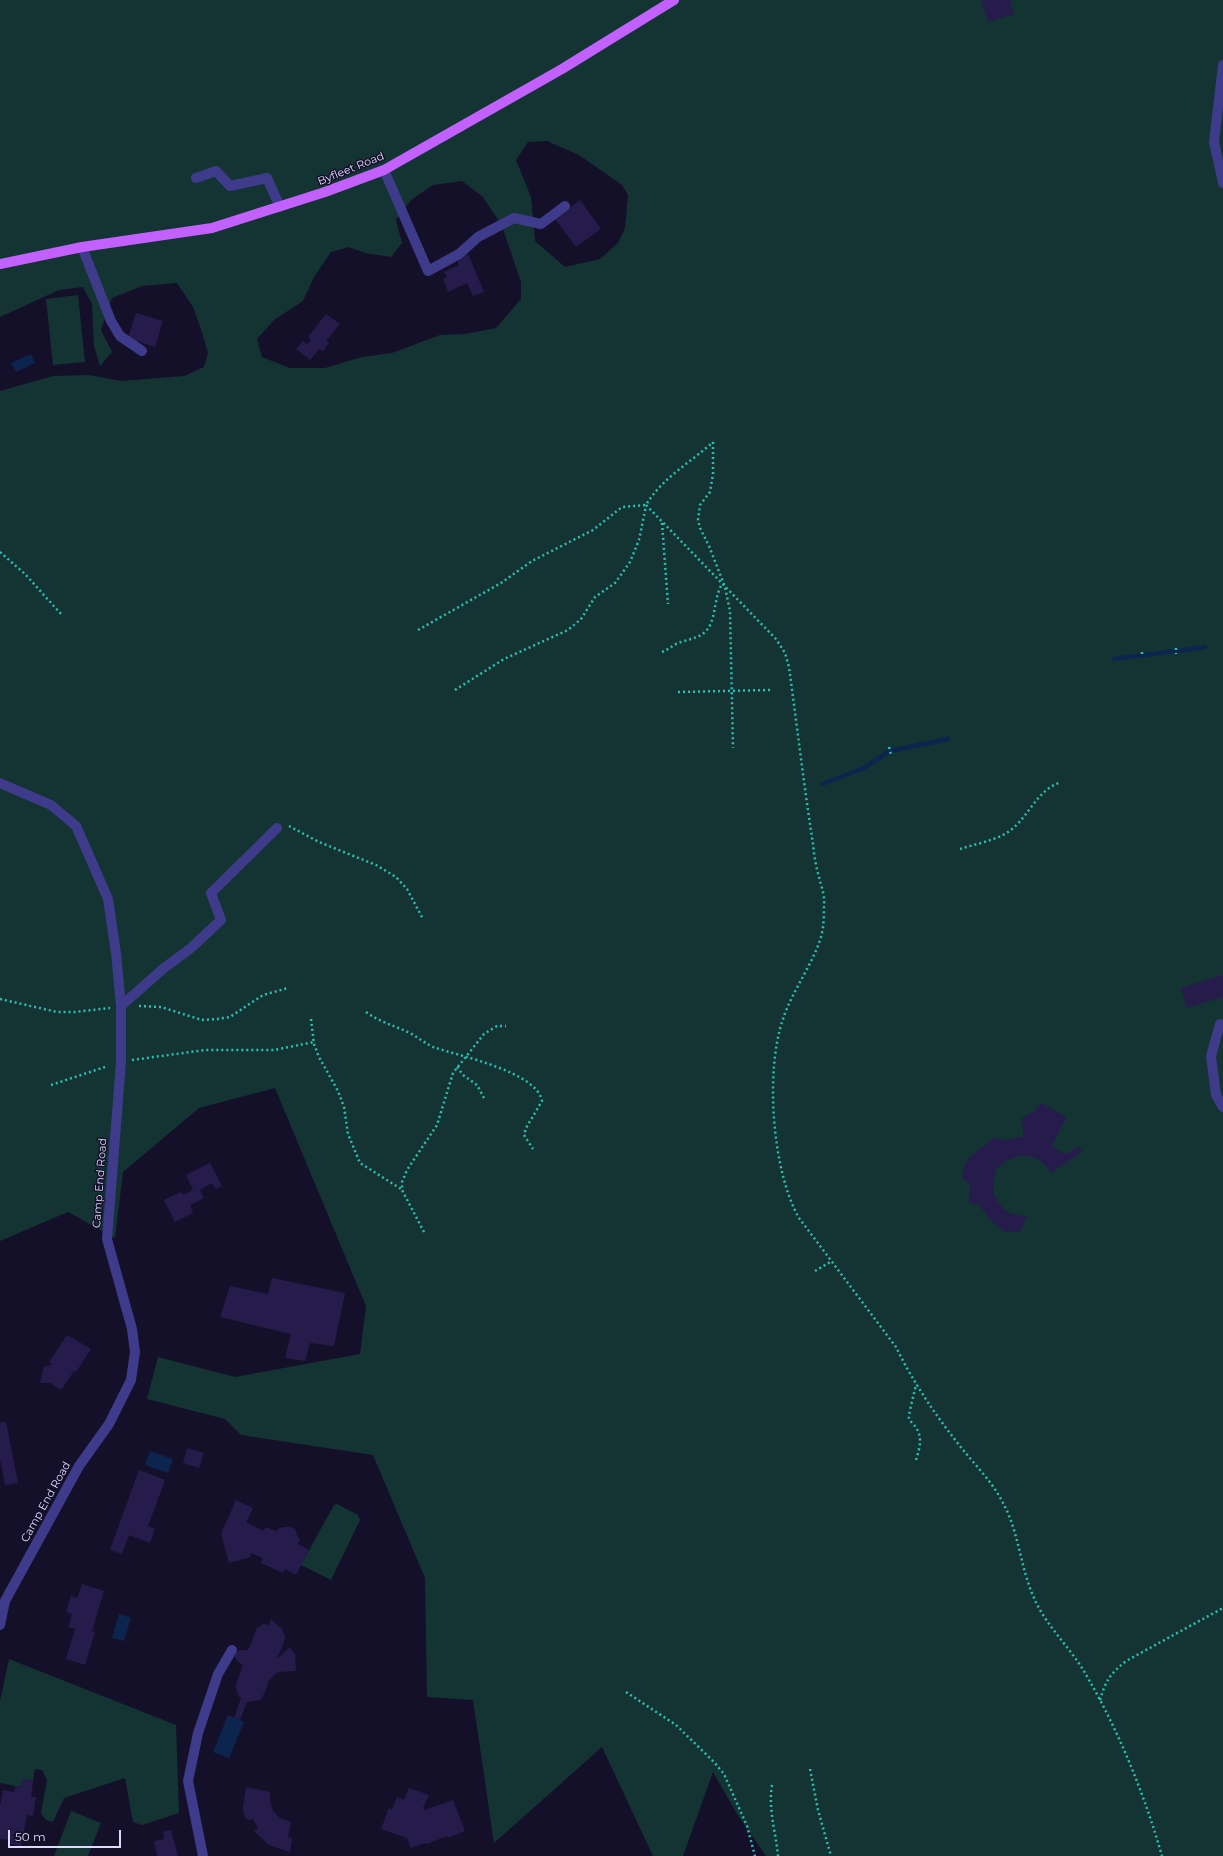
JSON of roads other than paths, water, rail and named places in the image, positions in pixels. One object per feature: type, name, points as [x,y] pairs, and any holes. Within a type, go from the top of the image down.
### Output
[{"type":"main road","name":"Byfleet Road","points":[[0,264],[82,247],[212,228],[280,207],[384,170],[562,69],[674,0]]},
{"type":"street","points":[[1223,65],[1214,142],[1223,183]]},
{"type":"street","points":[[384,170],[428,271],[459,254],[478,237],[514,218],[541,224],[565,206]]},
{"type":"street","points":[[196,178],[216,171],[230,186],[267,178],[280,207]]},
{"type":"street","points":[[82,247],[112,321],[120,336],[142,351]]},
{"type":"street","name":"Camp End Road","points":[[0,783],[51,805],[76,826],[108,899],[116,953],[121,1006],[121,1062],[107,1239],[132,1329],[135,1352],[131,1380],[109,1424],[79,1466],[3,1600],[0,1625]]},
{"type":"street","points":[[121,1006],[221,920],[211,893],[277,828]]},
{"type":"street","points":[[1220,1024],[1211,1056],[1216,1095],[1223,1107]]},
{"type":"street","points":[[203,1856],[188,1781],[198,1733],[218,1674],[232,1650]]},
{"type":"water","points":[[31,354],[35,363],[16,372],[11,363]]},
{"type":"water","points":[[150,1451],[173,1459],[168,1473],[145,1465]]},
{"type":"water","points":[[119,1614],[131,1618],[124,1641],[112,1638]]},
{"type":"water","points":[[228,1715],[244,1722],[229,1758],[213,1752]]},
{"type":"waterway","points":[[1114,659],[1205,647]]},
{"type":"waterway","points":[[822,784],[862,769],[890,751],[948,739]]}]
